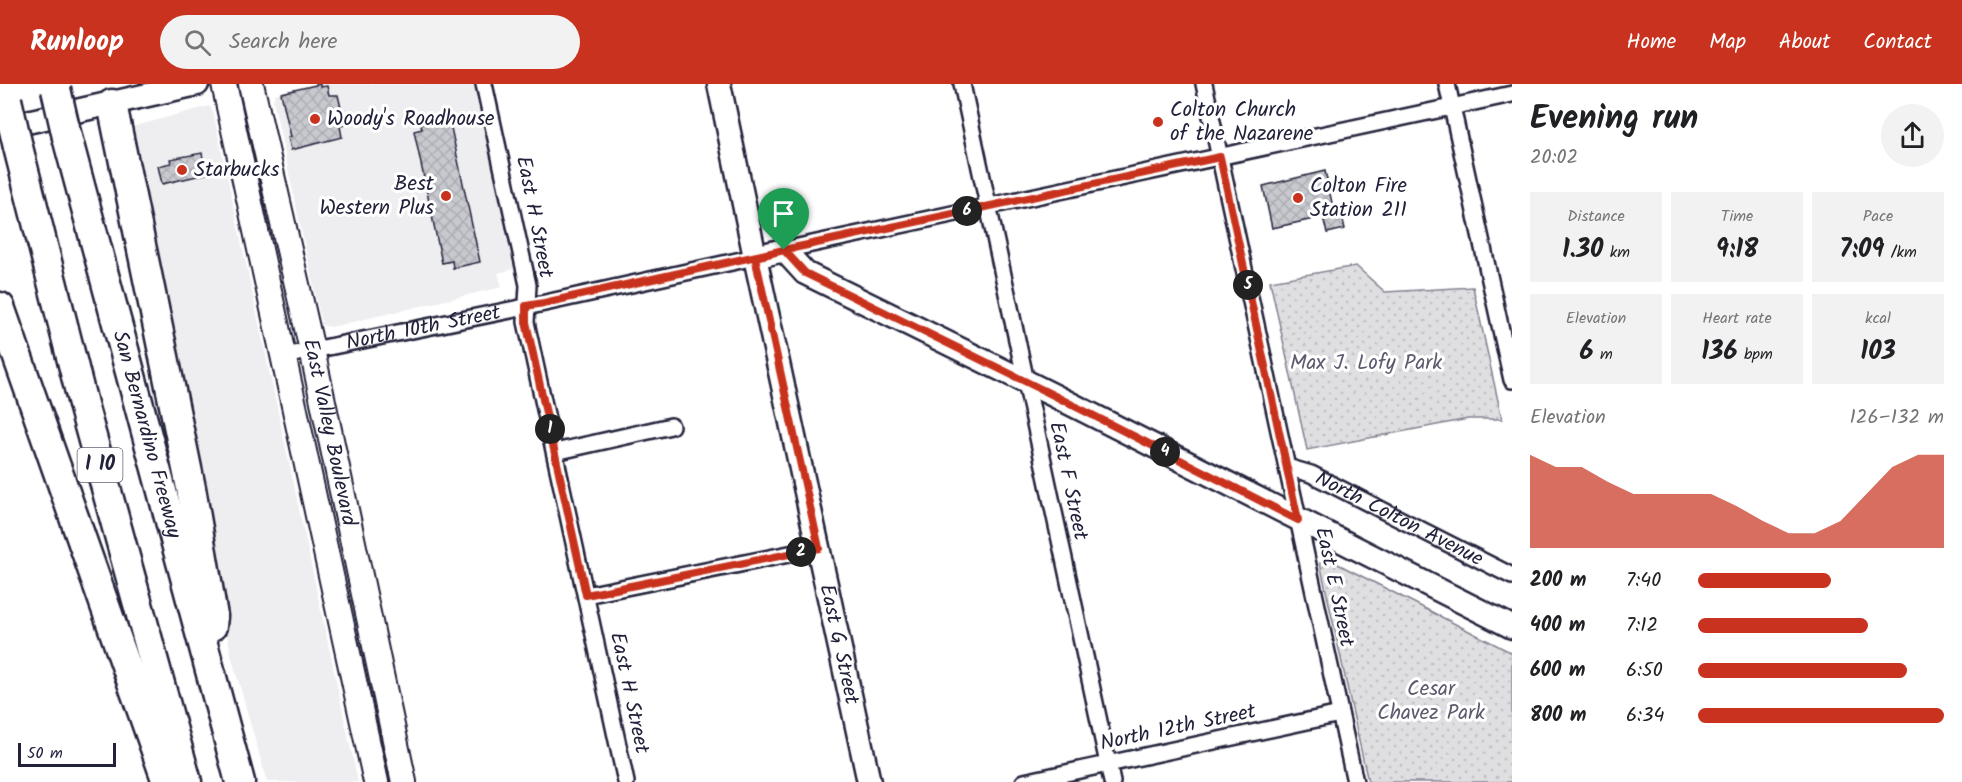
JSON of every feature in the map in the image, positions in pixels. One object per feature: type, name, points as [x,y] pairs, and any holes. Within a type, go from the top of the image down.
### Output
[{"type":"highway","name":"San Bernardino Freeway","points":[[56,87],[67,137],[240,782]]},
{"type":"highway","name":"I 10","points":[[5,92],[9,137],[187,782]]},
{"type":"highway","points":[[112,104],[191,488],[213,616],[208,667]]},
{"type":"highway","points":[[0,307],[167,782]]},
{"type":"main road","name":"East Valley Boulevard","points":[[224,84],[376,782]]},
{"type":"main road","name":"East Valley Boulevard","points":[[251,84],[312,350],[404,782]]},
{"type":"street","points":[[9,137],[112,104],[196,84]]},
{"type":"street","name":"East H Street","points":[[484,84],[528,285],[526,322],[626,782]]},
{"type":"street","name":"East G Street","points":[[719,84],[869,782]]},
{"type":"street","name":"East F Street","points":[[962,84],[1112,782]]},
{"type":"street","name":"East E Street","points":[[1204,84],[1355,782]]},
{"type":"street","points":[[1447,84],[1512,380]]},
{"type":"street","name":"North 10th Street","points":[[284,356],[544,303],[1512,94]]},
{"type":"street","points":[[784,250],[805,273],[1512,627]]},
{"type":"street","points":[[555,452],[671,426]]},
{"type":"street","name":"North Colton Avenue","points":[[1287,467],[1311,474],[1512,576]]},
{"type":"street","points":[[586,595],[819,548]]},
{"type":"street","name":"North 12th Street","points":[[1024,782],[1340,714]]},
{"type":"shaded area","points":[[321,84],[474,84],[514,269],[498,273],[502,287],[331,327],[322,325],[273,100],[275,94]]},
{"type":"shaded area","points":[[209,106],[213,111],[358,782],[267,782],[231,655],[128,128]]},
{"type":"green space","name":"Max J. Lofy Park","points":[[1356,266],[1385,292],[1473,287],[1502,419],[1468,419],[1307,450],[1270,281]]},
{"type":"green space","name":"Cesar Chavez Park","points":[[1330,560],[1512,653],[1512,782],[1368,782],[1320,563]]},
{"type":"building","name":"Woody's Roadhouse","points":[[320,84],[320,87],[327,86],[329,95],[338,95],[345,125],[340,126],[342,137],[291,150],[288,137],[291,137],[281,93]]},
{"type":"building","name":"Best Western Plus","points":[[443,118],[444,124],[450,123],[480,262],[453,268],[452,261],[442,263],[414,131],[422,129],[421,124]]},
{"type":"building","name":"Starbucks","points":[[202,153],[206,174],[162,184],[158,166],[171,163],[170,159]]},
{"type":"building","name":"Colton Fire Station 211","points":[[1325,171],[1334,212],[1341,211],[1345,229],[1327,233],[1323,217],[1272,228],[1263,186]]},
{"type":"place","name":"Woody's Roadhouse","points":[[315,119]]},
{"type":"place","name":"Colton Church of the Nazarene","points":[[1158,122]]},
{"type":"place","name":"Starbucks","points":[[182,170]]},
{"type":"place","name":"Best Western Plus","points":[[446,196]]},
{"type":"place","name":"Colton Fire Station 211","points":[[1298,198]]},
{"type":"route","points":[[784,250],[526,306],[526,322],[586,595],[819,548],[755,257],[784,250],[805,273],[1055,396],[1298,520],[1220,157],[784,250]]}]
